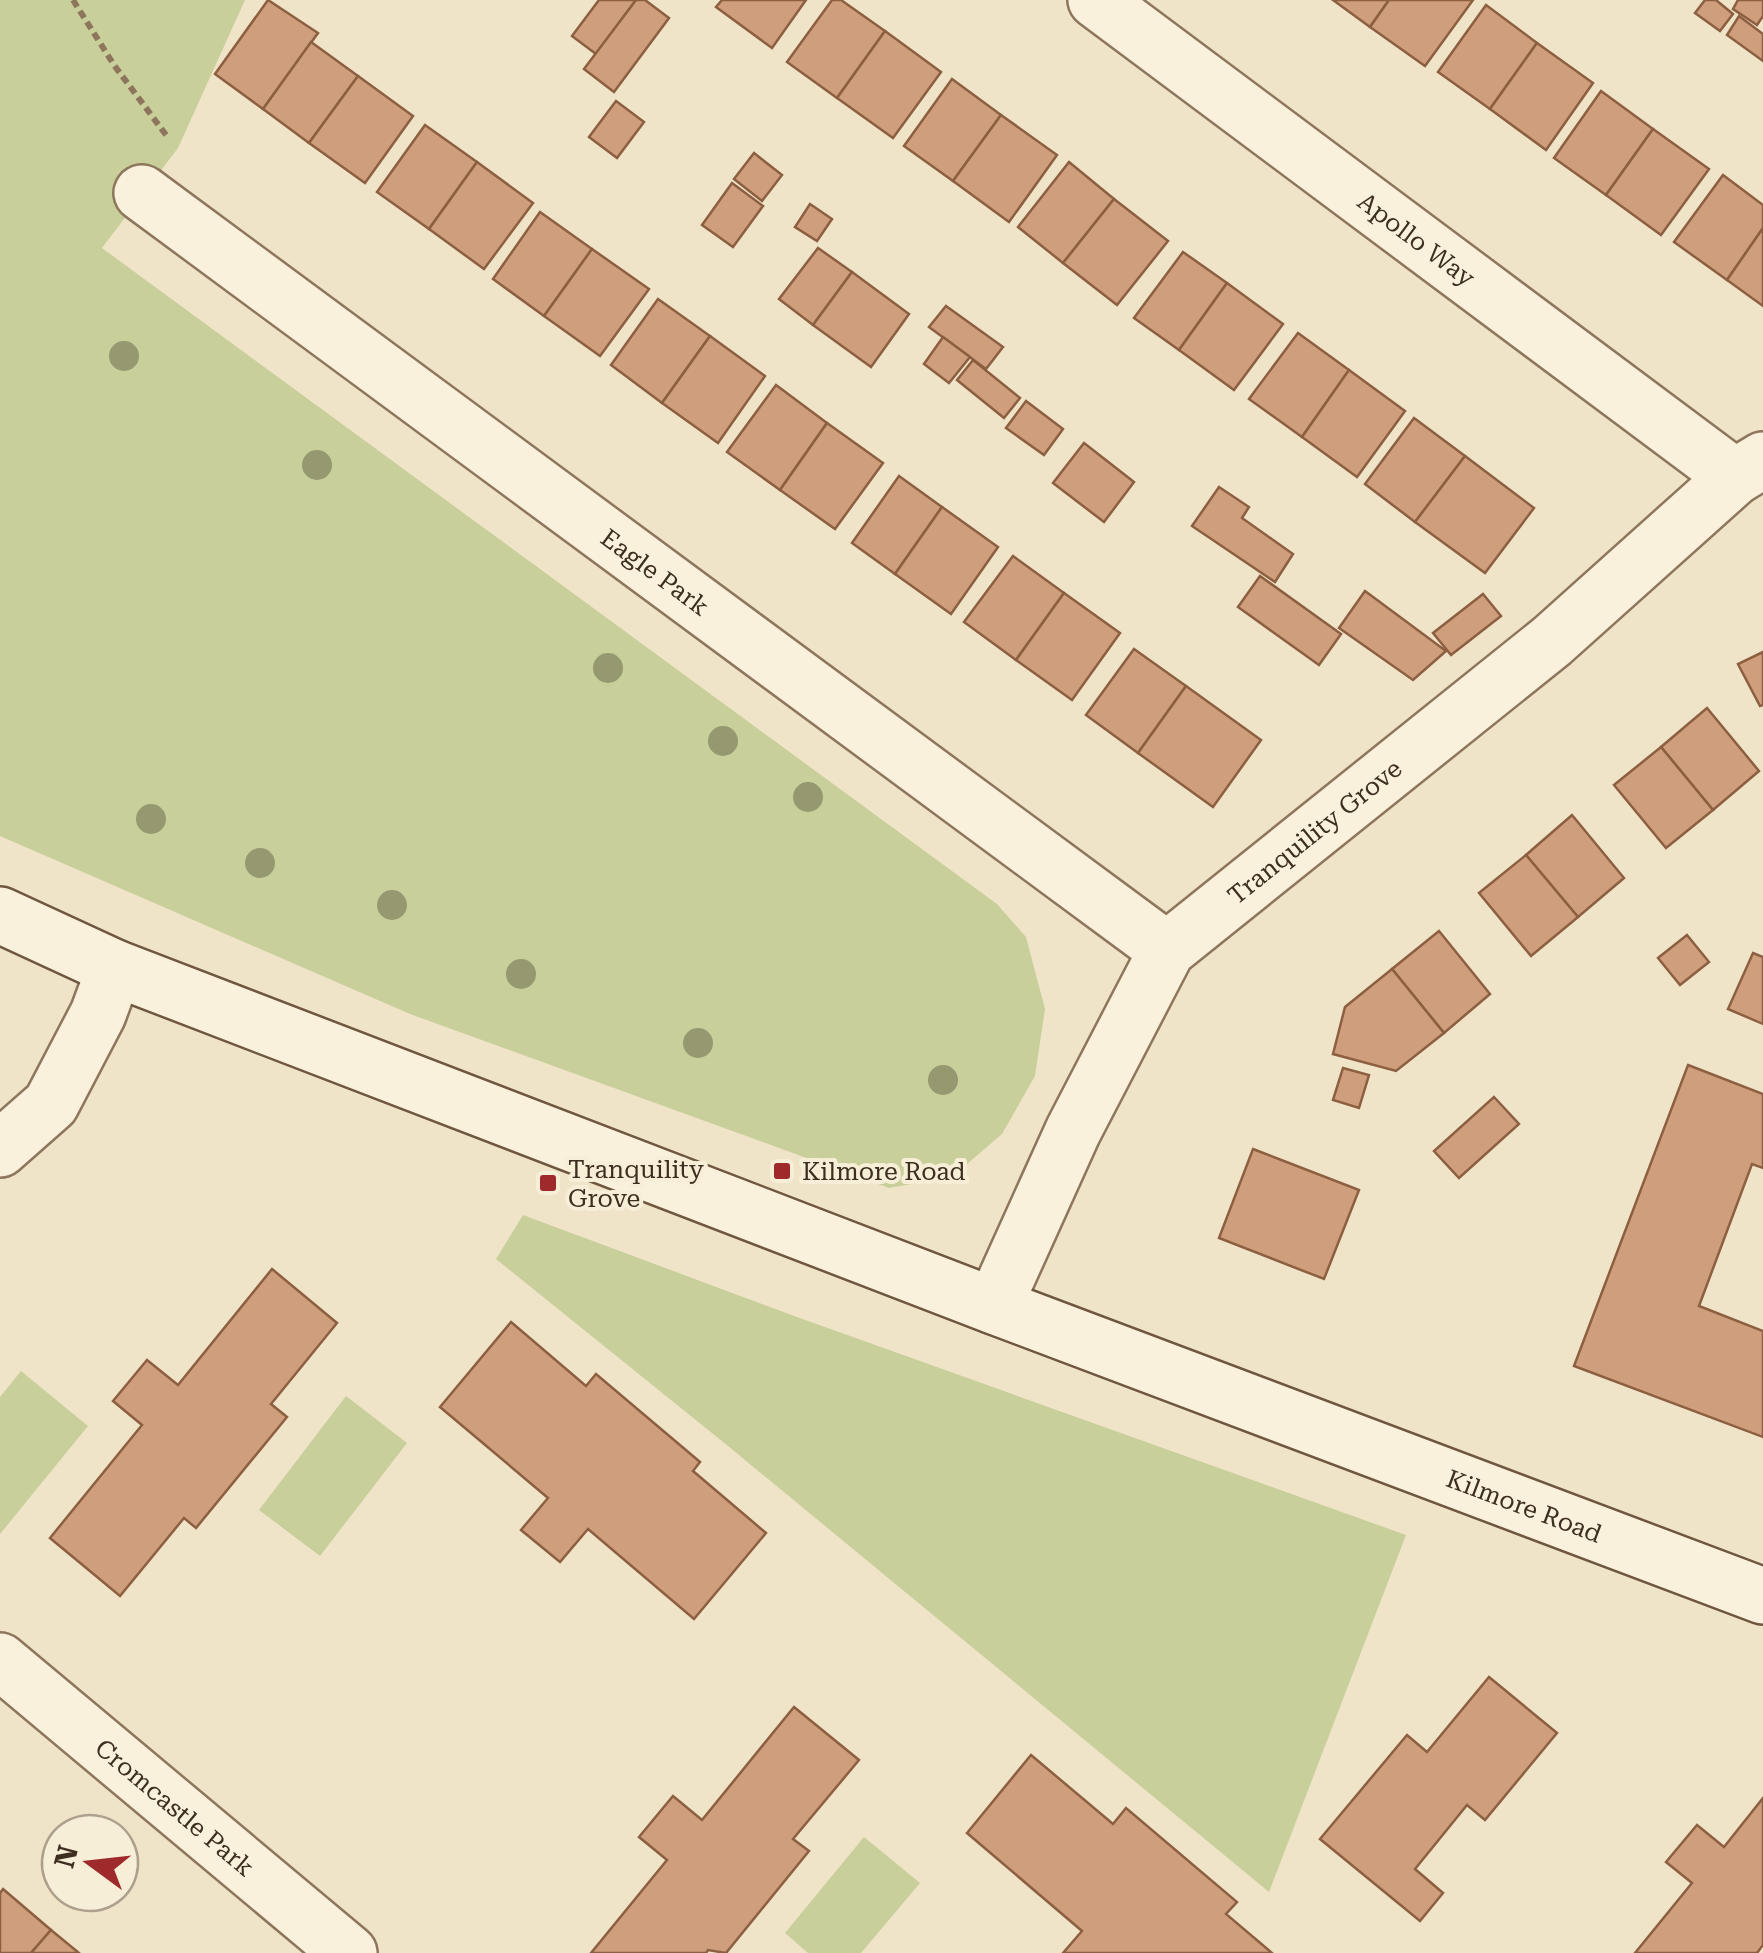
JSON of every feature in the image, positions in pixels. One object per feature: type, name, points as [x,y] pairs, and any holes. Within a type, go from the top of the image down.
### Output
[{"type":"street","name":"Apollo Way","points":[[1096,0],[1749,468]]},
{"type":"street","name":"Eagle Park","points":[[142,194],[1168,950]]},
{"type":"street","name":"Tranquility Grove","points":[[994,1306],[1073,1131],[1168,950],[1552,640],[1749,468]]},
{"type":"street","name":"Kilmore Road","points":[[0,915],[116,968],[994,1306],[1763,1596]]},
{"type":"street","points":[[0,1148],[51,1104],[98,1014],[116,968]]},
{"type":"street","name":"Cromcastle Park","points":[[0,1660],[349,1953]]},
{"type":"path","points":[[73,0],[114,65],[175,146],[142,194]]},
{"type":"green space","points":[[0,0],[245,0],[178,148],[102,248],[997,904],[1026,937],[1045,1009],[1035,1076],[1002,1134],[952,1177],[889,1188],[410,1014],[0,836]]},
{"type":"green space","points":[[523,1215],[1406,1535],[1269,1892],[496,1259]]},
{"type":"green space","points":[[21,1371],[88,1426],[0,1534],[0,1397]]},
{"type":"green space","points":[[346,1396],[407,1443],[320,1556],[259,1510]]},
{"type":"green space","points":[[864,1837],[920,1883],[861,1953],[808,1953],[785,1933]]},
{"type":"building","points":[[268,0],[318,33],[263,109],[215,74]]},
{"type":"building","points":[[599,0],[636,0],[596,54],[572,36]]},
{"type":"building","points":[[636,0],[645,0],[669,18],[614,92],[584,69]]},
{"type":"building","points":[[722,0],[806,0],[772,48],[716,7]]},
{"type":"building","points":[[832,0],[841,0],[885,31],[837,98],[787,62]]},
{"type":"building","points":[[1333,0],[1389,0],[1370,27]]},
{"type":"building","points":[[1389,0],[1473,0],[1425,66],[1370,27]]},
{"type":"building","points":[[1705,0],[1716,0],[1733,14],[1720,31],[1695,13]]},
{"type":"building","points":[[1738,0],[1763,0],[1763,16],[1757,25],[1733,9]]},
{"type":"building","points":[[1486,5],[1537,43],[1490,109],[1438,72]]},
{"type":"building","points":[[1739,16],[1763,34],[1763,61],[1727,35]]},
{"type":"building","points":[[885,31],[941,72],[893,138],[837,98]]},
{"type":"building","points":[[311,42],[358,76],[309,143],[263,109]]},
{"type":"building","points":[[1537,43],[1593,83],[1546,150],[1490,109]]},
{"type":"building","points":[[358,76],[413,116],[365,183],[309,143]]},
{"type":"building","points":[[952,79],[1001,115],[953,181],[904,146]]},
{"type":"building","points":[[1601,91],[1653,129],[1606,195],[1554,158]]},
{"type":"building","points":[[616,101],[644,122],[617,158],[589,137]]},
{"type":"building","points":[[1001,115],[1057,155],[1009,222],[953,181]]},
{"type":"building","points":[[425,125],[477,162],[429,229],[377,192]]},
{"type":"building","points":[[1653,129],[1709,169],[1661,235],[1606,195]]},
{"type":"building","points":[[754,153],[782,175],[762,201],[734,179]]},
{"type":"building","points":[[477,162],[533,203],[484,269],[429,229]]},
{"type":"building","points":[[1069,162],[1114,199],[1063,263],[1018,227]]},
{"type":"building","points":[[1723,175],[1763,205],[1763,228],[1727,280],[1674,242]]},
{"type":"building","points":[[732,183],[763,206],[733,247],[702,225]]},
{"type":"building","points":[[1114,199],[1168,241],[1117,305],[1063,263]]},
{"type":"building","points":[[810,204],[832,219],[817,241],[795,227]]},
{"type":"building","points":[[540,212],[592,249],[544,316],[493,279]]},
{"type":"building","points":[[1763,228],[1763,306],[1727,280]]},
{"type":"building","points":[[818,248],[852,272],[813,325],[779,299]]},
{"type":"building","points":[[592,249],[649,289],[600,356],[544,316]]},
{"type":"building","points":[[1183,252],[1227,283],[1179,350],[1134,318]]},
{"type":"building","points":[[852,272],[909,314],[871,367],[813,325]]},
{"type":"building","points":[[1227,283],[1283,324],[1234,390],[1179,350]]},
{"type":"building","points":[[658,299],[710,336],[662,403],[611,365]]},
{"type":"building","points":[[946,306],[1003,347],[986,369],[929,327]]},
{"type":"building","points":[[1298,333],[1349,370],[1302,437],[1249,399]]},
{"type":"building","points":[[710,336],[765,376],[718,443],[662,403]]},
{"type":"building","points":[[943,337],[970,357],[949,383],[924,364]]},
{"type":"building","points":[[973,360],[1020,398],[1004,418],[957,380]]},
{"type":"building","points":[[1349,370],[1405,411],[1357,477],[1302,437]]},
{"type":"building","points":[[776,385],[827,423],[780,490],[727,452]]},
{"type":"building","points":[[1026,401],[1063,429],[1044,455],[1006,428]]},
{"type":"building","points":[[1414,418],[1465,456],[1415,522],[1365,484]]},
{"type":"building","points":[[827,423],[883,463],[835,529],[780,490]]},
{"type":"building","points":[[1084,443],[1134,482],[1104,522],[1053,483]]},
{"type":"building","points":[[1465,456],[1534,508],[1485,573],[1415,522]]},
{"type":"building","points":[[899,476],[942,507],[895,574],[852,543]]},
{"type":"building","points":[[1219,487],[1249,507],[1242,518],[1293,554],[1275,582],[1192,526]]},
{"type":"building","points":[[942,507],[998,547],[951,614],[895,574]]},
{"type":"building","points":[[1013,556],[1064,593],[1016,660],[964,622]]},
{"type":"building","points":[[1260,576],[1341,634],[1319,665],[1238,607]]},
{"type":"building","points":[[1365,591],[1446,651],[1413,680],[1339,628]]},
{"type":"building","points":[[1064,593],[1120,633],[1072,700],[1016,660]]},
{"type":"building","points":[[1483,594],[1501,616],[1451,655],[1433,633]]},
{"type":"building","points":[[1134,649],[1186,686],[1138,753],[1086,715]]},
{"type":"building","points":[[1763,652],[1763,705],[1760,706],[1738,664]]},
{"type":"building","points":[[1186,686],[1261,740],[1213,807],[1138,753]]},
{"type":"building","points":[[1707,708],[1759,771],[1713,810],[1661,747]]},
{"type":"building","points":[[1661,747],[1713,810],[1666,848],[1614,785]]},
{"type":"building","points":[[1572,815],[1624,878],[1578,917],[1526,855]]},
{"type":"building","points":[[1526,855],[1578,917],[1531,956],[1479,893]]},
{"type":"building","points":[[1439,931],[1490,994],[1444,1033],[1392,969]]},
{"type":"building","points":[[1687,935],[1709,962],[1680,985],[1658,958]]},
{"type":"building","points":[[1753,953],[1763,957],[1763,1024],[1728,1009]]},
{"type":"building","points":[[1392,969],[1444,1033],[1396,1071],[1333,1054],[1345,1007]]},
{"type":"building","points":[[1688,1065],[1763,1094],[1763,1168],[1752,1164],[1699,1306],[1763,1331],[1763,1437],[1574,1366]]},
{"type":"building","points":[[1343,1068],[1369,1075],[1359,1108],[1333,1100]]},
{"type":"building","points":[[1494,1097],[1519,1124],[1459,1178],[1434,1151]]},
{"type":"building","points":[[1253,1149],[1359,1190],[1324,1279],[1219,1238]]},
{"type":"building","points":[[272,1269],[337,1323],[271,1404],[287,1417],[196,1528],[184,1518],[120,1596],[50,1538],[142,1425],[113,1401],[147,1360],[178,1385]]},
{"type":"building","points":[[511,1322],[586,1386],[596,1374],[700,1462],[693,1471],[766,1533],[694,1619],[588,1529],[560,1562],[521,1530],[548,1498],[440,1407]]},
{"type":"building","points":[[1489,1677],[1557,1733],[1485,1820],[1467,1805],[1415,1869],[1443,1893],[1420,1921],[1320,1839],[1407,1735],[1427,1752]]},
{"type":"building","points":[[794,1707],[859,1760],[793,1839],[809,1851],[726,1953],[591,1953],[667,1860],[639,1837],[673,1796],[702,1820]]},
{"type":"building","points":[[1031,1755],[1113,1824],[1126,1808],[1237,1902],[1226,1914],[1272,1953],[1063,1953],[1082,1931],[967,1833]]},
{"type":"building","points":[[1763,1798],[1763,1945],[1757,1953],[1635,1953],[1692,1883],[1666,1862],[1697,1825],[1724,1847]]},
{"type":"building","points":[[3,1889],[51,1930],[31,1953],[0,1953]]},
{"type":"building","points":[[51,1930],[79,1953],[31,1953]]},
{"type":"place","name":"Kilmore Road","points":[[782,1171]]},
{"type":"place","name":"Tranquility Grove","points":[[548,1183]]}]
